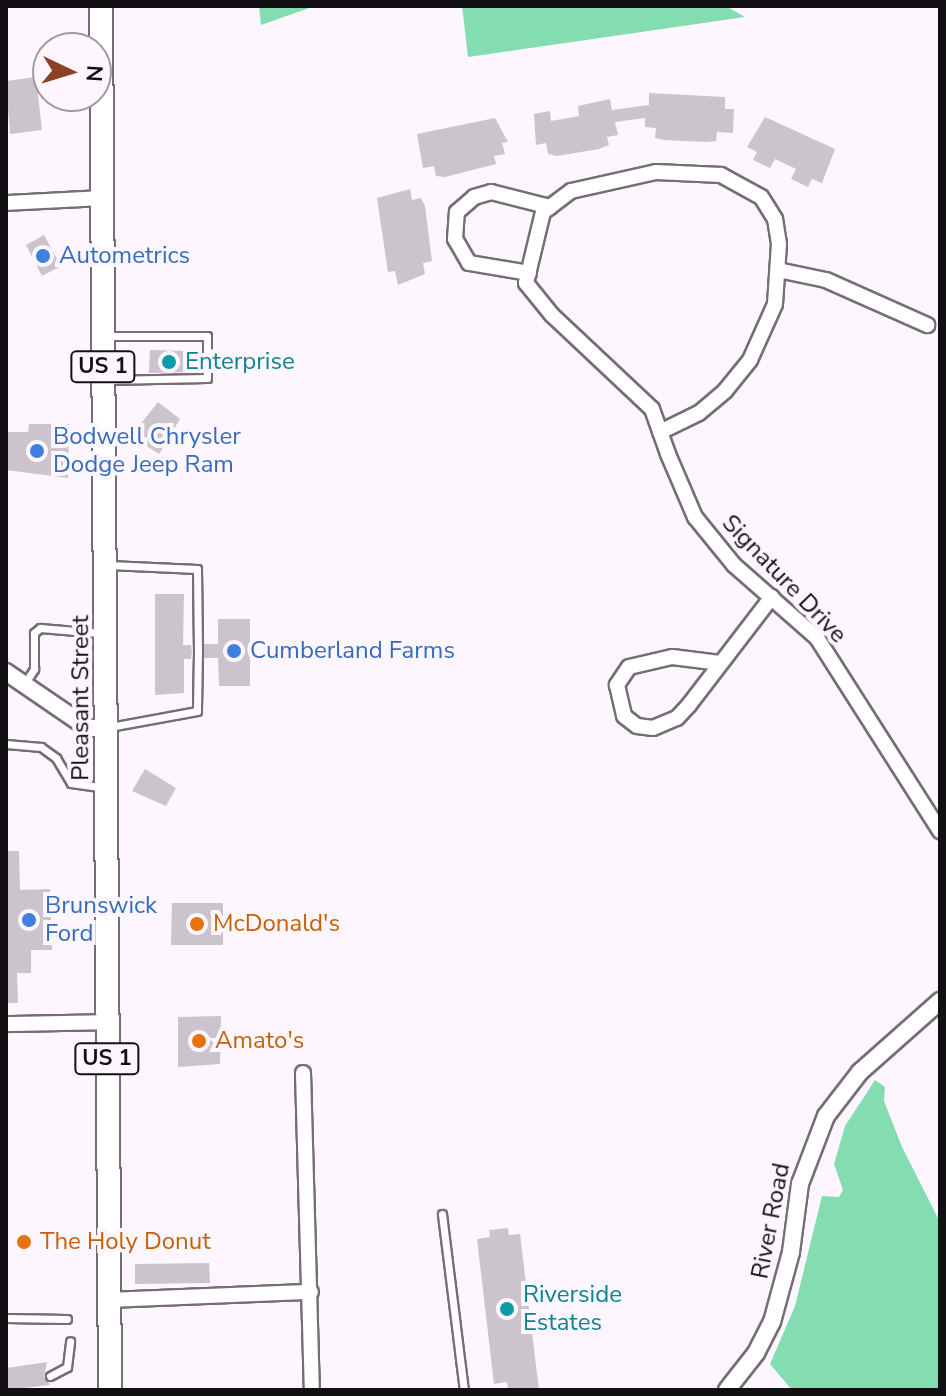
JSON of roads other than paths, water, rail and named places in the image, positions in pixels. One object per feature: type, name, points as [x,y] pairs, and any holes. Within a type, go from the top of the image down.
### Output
[{"type":"highway","name":"Pleasant Street","points":[[101,6],[110,1390]]},
{"type":"street","points":[[550,207],[491,192],[474,197],[457,212],[455,239],[469,263],[529,273],[543,212],[550,207],[571,191],[656,172],[721,175],[761,197],[775,219],[778,270],[775,304],[750,360],[725,391],[699,413],[660,432]]},
{"type":"street","points":[[6,203],[101,198]]},
{"type":"street","points":[[778,270],[826,280],[927,325]]},
{"type":"street","name":"Signature Drive","points":[[529,273],[526,283],[552,315],[611,365],[652,409],[695,517],[734,565],[817,638],[940,831]]},
{"type":"street","points":[[720,663],[672,657],[629,667],[617,685],[624,716],[637,726],[665,725],[689,705],[772,597]]},
{"type":"street","points":[[6,672],[88,728],[108,728]]},
{"type":"street","name":"River Road","points":[[727,1390],[756,1353],[772,1322],[791,1252],[800,1184],[826,1116],[860,1072],[940,1001]]},
{"type":"street","points":[[6,1024],[107,1022]]},
{"type":"street","points":[[303,1073],[312,1390]]},
{"type":"street","points":[[109,1300],[311,1292]]},
{"type":"lane","points":[[103,336],[207,336],[207,378],[103,380]]},
{"type":"lane","points":[[106,565],[197,569],[197,711],[108,728]]},
{"type":"lane","points":[[24,685],[34,669],[34,633],[40,628],[107,632]]},
{"type":"lane","points":[[6,744],[41,747],[56,758],[74,785],[107,787]]},
{"type":"lane","points":[[442,1214],[464,1390]]},
{"type":"lane","points":[[6,1318],[57,1314],[67,1319]]},
{"type":"lane","points":[[50,1376],[67,1367],[70,1341]]},
{"type":"place","name":"Autometrics","points":[[43,256]]},
{"type":"place","name":"Enterprise","points":[[169,362]]},
{"type":"place","name":"Bodwell Chrysler Dodge Jeep Ram","points":[[37,451]]},
{"type":"place","name":"Cumberland Farms","points":[[234,651]]},
{"type":"place","name":"Brunswick Ford","points":[[29,920]]},
{"type":"place","name":"McDonald's","points":[[197,924]]},
{"type":"place","name":"Amato's","points":[[199,1041]]},
{"type":"place","name":"The Holy Donut","points":[[24,1242]]},
{"type":"place","name":"Riverside Estates","points":[[507,1309]]}]
